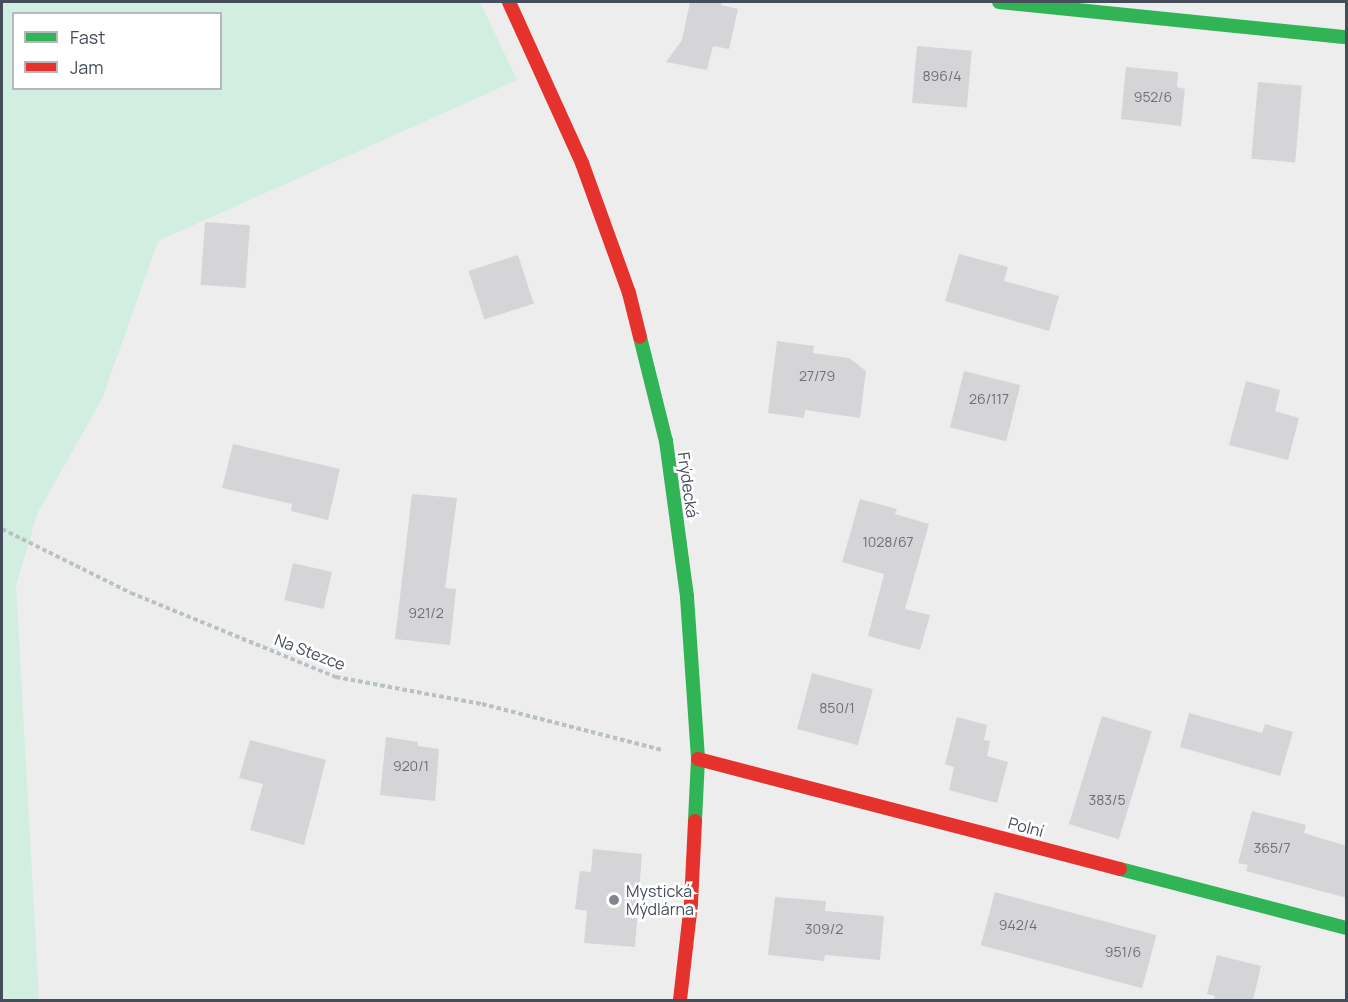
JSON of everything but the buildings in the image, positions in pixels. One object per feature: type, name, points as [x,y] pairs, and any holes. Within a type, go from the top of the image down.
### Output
[{"type":"main road","name":"Frýdecká","points":[[509,2],[582,163],[629,293],[666,441],[687,597],[698,759],[691,903],[680,1000]]},
{"type":"main road","points":[[1000,2],[1347,37]]},
{"type":"main road","name":"Polní","points":[[698,759],[1347,928]]},
{"type":"path","name":"Na Stezce","points":[[2,529],[131,593],[336,677],[482,704],[698,759]]},
{"type":"green space","points":[[2,2],[480,2],[517,80],[158,241],[102,399],[38,512],[16,585],[39,1000],[2,1000]]},
{"type":"traffic: fast","points":[[999,2],[1346,37]]},
{"type":"traffic: fast","points":[[640,337],[666,441],[687,597],[698,759],[695,821]]},
{"type":"traffic: fast","points":[[1120,869],[1346,928]]},
{"type":"traffic: jam","points":[[509,2],[582,163],[629,293],[640,337]]},
{"type":"traffic: jam","points":[[698,759],[1120,869]]},
{"type":"traffic: jam","points":[[680,1000],[691,903],[695,821]]},
{"type":"place","name":"Mystická Mýdlárna","points":[[614,900]]}]
